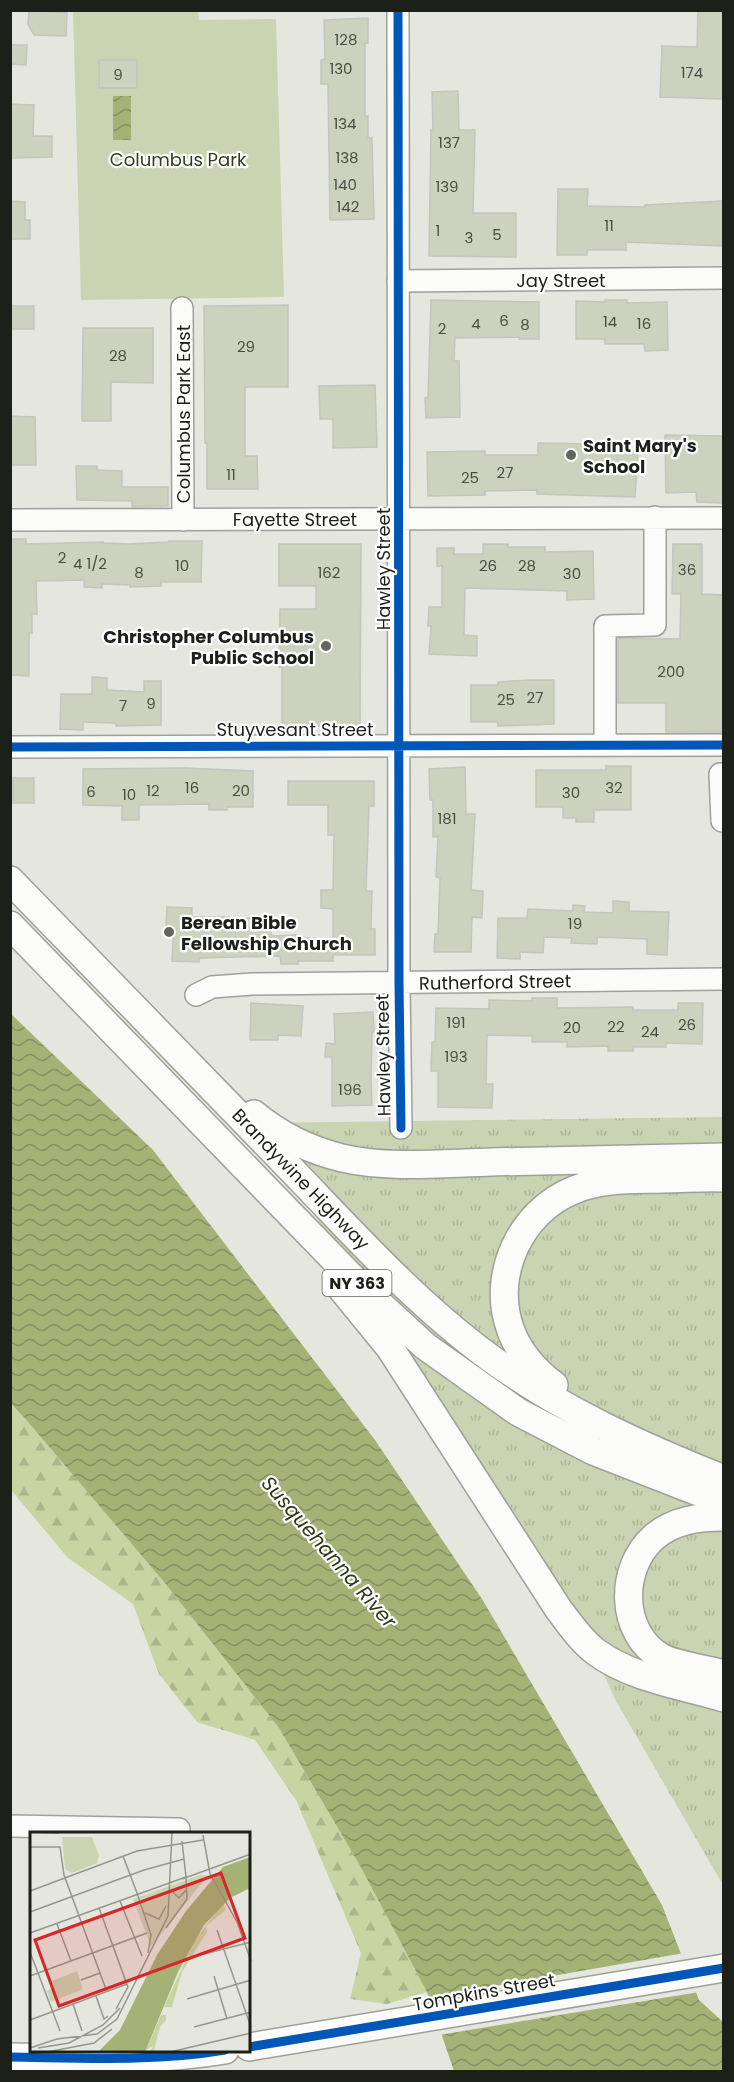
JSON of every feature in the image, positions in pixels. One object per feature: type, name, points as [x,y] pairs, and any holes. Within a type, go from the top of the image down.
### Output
[{"type":"main road","points":[[10,867],[61,932]]},
{"type":"main road","name":"Brandywine Highway","points":[[10,880],[374,1254],[414,1294],[462,1336],[518,1377],[573,1411],[621,1436],[723,1479]]},
{"type":"main road","name":"Brandywine Highway","points":[[10,925],[362,1288],[424,1346],[518,1412],[593,1451],[723,1502]]},
{"type":"main road","points":[[165,1040],[270,1128],[301,1144],[341,1158],[370,1163],[440,1164],[723,1157]]},
{"type":"main road","points":[[241,1163],[303,1245],[350,1297],[390,1348],[559,1610],[579,1635],[595,1652],[632,1672],[660,1682],[723,1698]]},
{"type":"main road","points":[[674,1459],[577,1403],[534,1368],[519,1348],[510,1328],[505,1305],[505,1280],[511,1256],[523,1231],[545,1206],[574,1190],[616,1181],[723,1178]]},
{"type":"main road","points":[[723,1517],[702,1517],[678,1522],[654,1537],[639,1558],[632,1575],[628,1589],[628,1603],[637,1632],[645,1644],[663,1658],[723,1674]]},
{"type":"main road","name":"Tompkins Street","points":[[250,2047],[723,1968]]},
{"type":"main road","points":[[10,2057],[154,2065],[214,2052]]},
{"type":"street","name":"Hawley Street","points":[[398,10],[401,1128]]},
{"type":"street","name":"Jay Street","points":[[398,281],[723,278]]},
{"type":"street","name":"Columbus Park East","points":[[182,308],[183,520]]},
{"type":"street","points":[[605,745],[605,626],[655,625],[655,517]]},
{"type":"street","name":"Fayette Street","points":[[10,519],[723,518]]},
{"type":"street","name":"Stuyvesant Street","points":[[10,747],[723,745]]},
{"type":"street","points":[[722,821],[720,774],[723,775]]},
{"type":"street","name":"Rutherford Street","points":[[196,995],[212,987],[252,984],[723,980]]},
{"type":"street","points":[[10,1826],[84,1830],[179,1829]]},
{"type":"green space","name":"Columbus Park","points":[[198,10],[199,20],[276,19],[284,297],[81,300],[73,11]]},
{"type":"green space","points":[[723,1117],[723,1885],[616,1701],[574,1610],[254,1123]]},
{"type":"green space","points":[[10,1404],[28,1422],[164,1582],[279,1728],[359,1864],[427,1992],[387,2004],[350,1999],[361,1953],[296,1800],[255,1740],[197,1722],[159,1674],[133,1604],[68,1558],[11,1490]]},
{"type":"water","points":[[113,96],[131,96],[131,140],[113,140]]},
{"type":"water","name":"Susquehanna River","points":[[10,1013],[153,1150],[375,1440],[482,1599],[662,1905],[699,2000],[723,2022],[723,2071],[454,2071],[427,1992],[359,1864],[279,1728],[164,1582],[11,1404]]},
{"type":"pier","points":[[684,1953],[699,1992],[439,2035],[426,1998]]},
{"type":"building","points":[[29,10],[67,13],[66,36],[34,35],[28,24]]},
{"type":"building","points":[[698,11],[723,11],[723,99],[660,97],[662,46],[697,47]]},
{"type":"building","points":[[368,18],[368,43],[365,43],[365,116],[368,116],[368,138],[372,138],[374,219],[330,220],[328,84],[321,84],[321,60],[325,59],[324,20]]},
{"type":"building","points":[[10,45],[27,45],[26,65],[10,64]]},
{"type":"building","points":[[99,60],[137,60],[137,88],[99,88]]},
{"type":"building","points":[[458,91],[459,130],[475,130],[473,213],[516,213],[516,257],[429,256],[432,92]]},
{"type":"building","points":[[10,104],[34,105],[33,136],[52,136],[52,157],[10,158]]},
{"type":"building","points":[[558,189],[588,189],[587,206],[645,207],[645,205],[723,201],[723,246],[626,242],[626,250],[587,250],[587,255],[557,255]]},
{"type":"building","points":[[10,201],[25,202],[25,220],[30,220],[30,239],[10,239]]},
{"type":"building","points":[[431,300],[539,302],[539,339],[455,338],[454,361],[459,361],[460,417],[426,418],[425,398],[428,397]]},
{"type":"building","points":[[605,300],[627,300],[627,303],[667,302],[668,350],[645,351],[644,344],[605,344],[605,339],[576,339],[576,301],[605,302]]},
{"type":"building","points":[[288,305],[288,387],[245,387],[245,456],[257,456],[258,489],[207,489],[204,306]]},
{"type":"building","points":[[10,306],[34,306],[34,329],[10,329]]},
{"type":"building","points":[[83,328],[153,328],[153,383],[111,382],[111,421],[82,421]]},
{"type":"building","points":[[375,385],[377,447],[333,448],[333,419],[320,419],[319,386]]},
{"type":"building","points":[[10,416],[35,417],[36,465],[10,465]]},
{"type":"building","points":[[665,435],[723,436],[723,503],[697,502],[696,492],[666,493]]},
{"type":"building","points":[[538,443],[594,444],[594,449],[638,451],[635,497],[537,494],[537,490],[485,491],[485,495],[428,496],[427,452],[485,451],[485,455],[538,455]]},
{"type":"building","points":[[76,466],[97,466],[97,470],[122,471],[122,487],[168,487],[168,506],[132,507],[132,501],[77,500]]},
{"type":"building","points":[[10,539],[26,539],[26,544],[202,541],[201,582],[161,582],[161,586],[130,587],[130,585],[102,584],[102,588],[84,587],[84,580],[36,581],[37,614],[32,614],[32,633],[29,633],[29,676],[10,675]]},
{"type":"building","points":[[279,544],[361,544],[360,726],[282,726],[282,667],[279,667],[280,609],[316,609],[316,586],[279,586]]},
{"type":"building","points":[[483,544],[545,547],[545,552],[593,551],[594,599],[567,600],[567,591],[465,588],[464,635],[477,636],[477,656],[429,654],[431,626],[428,626],[429,607],[442,607],[442,566],[437,566],[437,548],[454,548],[454,554],[483,554]]},
{"type":"building","points":[[673,544],[702,544],[702,594],[723,595],[723,732],[666,732],[666,703],[618,703],[618,638],[680,639],[681,594],[672,594]]},
{"type":"building","points":[[92,677],[107,678],[107,690],[144,692],[144,681],[161,681],[161,725],[116,726],[116,723],[83,722],[83,730],[60,729],[61,694],[92,694]]},
{"type":"building","points":[[554,680],[554,724],[498,726],[498,722],[471,722],[471,685],[498,685],[498,682]]},
{"type":"building","points":[[606,766],[631,766],[631,810],[594,810],[594,822],[576,822],[576,818],[563,818],[563,807],[536,807],[536,770],[606,770]]},
{"type":"building","points":[[465,767],[466,814],[475,814],[471,890],[483,891],[482,918],[472,917],[471,952],[434,952],[435,934],[438,934],[440,878],[436,877],[438,837],[433,837],[433,800],[430,800],[429,769]]},
{"type":"building","points":[[186,768],[253,771],[253,807],[209,810],[209,804],[139,805],[139,820],[122,820],[122,806],[83,805],[83,769]]},
{"type":"building","points":[[13,778],[34,778],[34,803],[13,803]]},
{"type":"building","points":[[288,781],[374,781],[374,806],[369,806],[366,891],[372,891],[371,929],[375,929],[375,955],[333,955],[333,961],[298,961],[298,964],[281,964],[280,956],[199,958],[199,962],[172,961],[174,926],[166,926],[167,907],[192,908],[192,917],[229,917],[229,919],[270,917],[271,936],[297,935],[297,938],[333,939],[333,909],[321,908],[321,890],[333,890],[334,835],[328,835],[328,805],[288,805]]},
{"type":"building","points":[[613,901],[629,902],[629,911],[669,912],[667,955],[647,954],[647,939],[597,937],[597,944],[571,943],[572,938],[544,937],[543,953],[520,952],[520,959],[497,958],[498,918],[527,918],[528,909],[573,911],[573,905],[585,906],[584,912],[613,913]]},
{"type":"building","points":[[532,998],[557,998],[557,1008],[633,1007],[633,1010],[678,1010],[678,1003],[703,1003],[702,1044],[666,1043],[666,1047],[633,1047],[633,1051],[608,1051],[608,1046],[567,1047],[567,1042],[532,1042],[532,1036],[487,1035],[486,1084],[493,1084],[492,1108],[438,1107],[438,1071],[431,1071],[436,1008],[489,1009],[489,1000],[532,1001]]},
{"type":"building","points":[[251,1003],[303,1006],[301,1036],[278,1035],[278,1040],[250,1040]]},
{"type":"building","points":[[373,1012],[372,1105],[332,1106],[332,1057],[325,1057],[326,1043],[335,1044],[334,1014]]},
{"type":"cycle path","points":[[398,10],[401,1128]]},
{"type":"cycle path","points":[[10,747],[724,745]]},
{"type":"cycle path","points":[[250,2047],[724,1968]]},
{"type":"cycle path","points":[[10,2057],[145,2058],[212,2052]]},
{"type":"place","name":"Saint Mary's School","points":[[571,455]]},
{"type":"place","name":"Christopher Columbus Public School","points":[[326,646]]},
{"type":"place","name":"Berean Bible Fellowship Church","points":[[169,932]]}]
